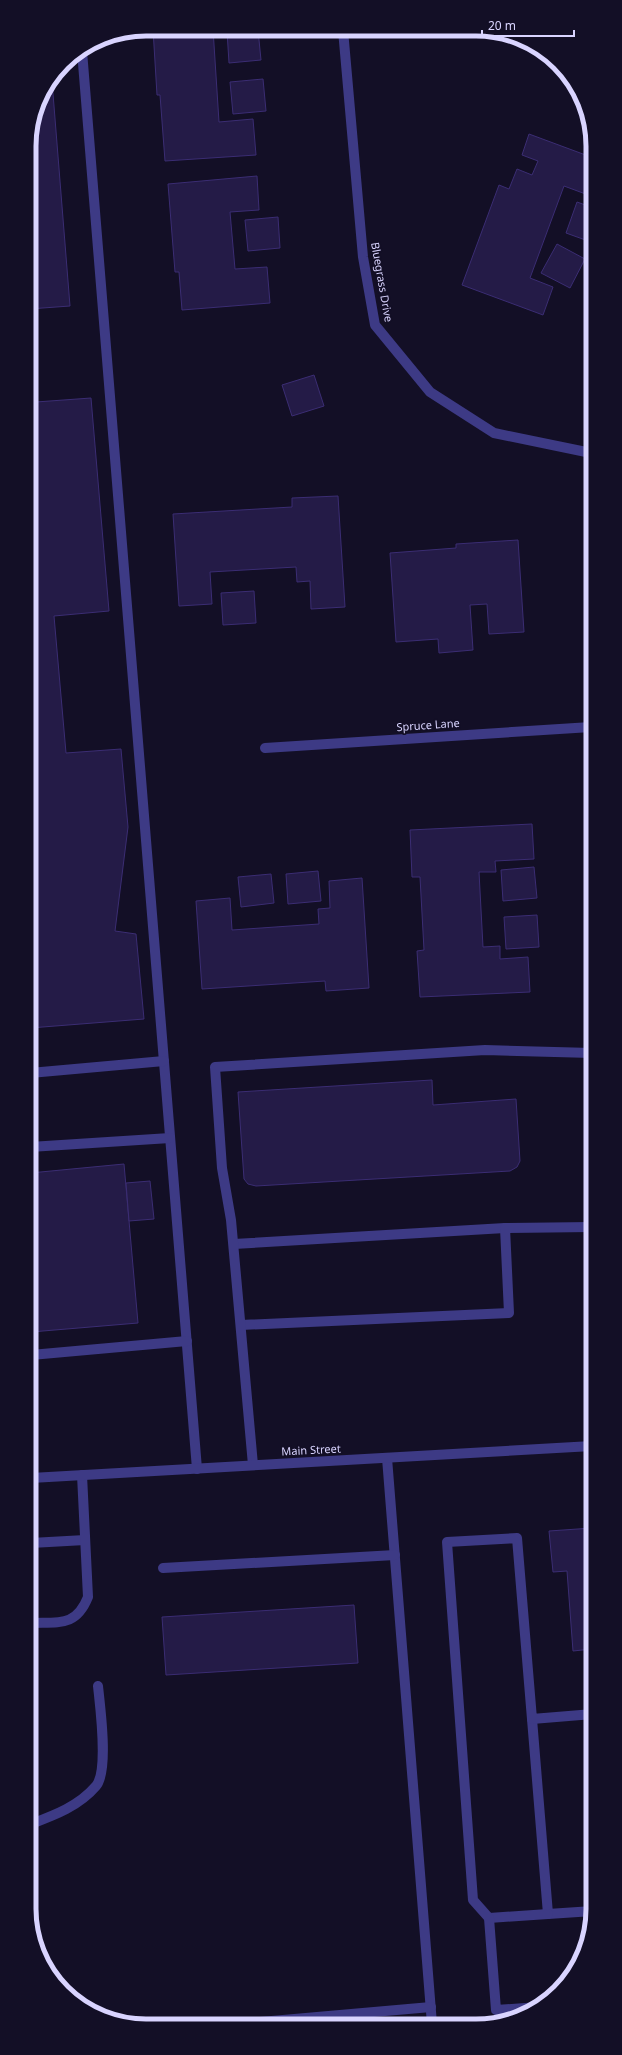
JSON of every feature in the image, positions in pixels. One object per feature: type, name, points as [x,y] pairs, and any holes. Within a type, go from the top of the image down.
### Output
[{"type":"street","name":"Bluegrass Drive","points":[[344,36],[363,257],[375,325],[430,392],[494,433],[586,452]]},
{"type":"street","points":[[82,57],[197,1469]]},
{"type":"street","name":"Spruce Lane","points":[[265,748],[586,727]]},
{"type":"street","points":[[253,1465],[234,1244],[222,1168],[215,1067],[485,1050],[586,1053]]},
{"type":"street","points":[[36,1072],[164,1061]]},
{"type":"street","points":[[36,1147],[170,1138]]},
{"type":"street","points":[[234,1244],[506,1228],[586,1227]]},
{"type":"street","points":[[241,1325],[510,1313],[506,1228]]},
{"type":"street","points":[[36,1355],[187,1341]]},
{"type":"street","name":"Main Street","points":[[36,1478],[586,1446]]},
{"type":"street","points":[[387,1458],[432,2019]]},
{"type":"street","points":[[36,1623],[68,1621],[83,1611],[88,1597],[82,1475]]},
{"type":"street","points":[[525,2008],[496,2010],[488,1918],[474,1900],[447,1542],[517,1538],[548,1914]]},
{"type":"street","points":[[36,1543],[85,1540]]},
{"type":"street","points":[[163,1568],[395,1555]]},
{"type":"street","points":[[36,1822],[68,1810],[98,1785],[104,1753],[98,1686]]},
{"type":"street","points":[[532,1719],[586,1714]]},
{"type":"street","points":[[488,1918],[586,1911]]},
{"type":"street","points":[[295,2019],[431,2007]]},
{"type":"building","points":[[153,36],[213,36],[219,122],[253,119],[256,155],[165,161],[160,95],[157,95]]},
{"type":"building","points":[[227,36],[259,36],[261,60],[229,63]]},
{"type":"building","points":[[263,79],[266,111],[233,114],[230,82]]},
{"type":"building","points":[[53,89],[70,306],[36,308],[36,139],[44,104]]},
{"type":"building","points":[[529,134],[586,155],[586,194],[564,186],[530,278],[553,287],[543,315],[462,285],[499,185],[509,189],[517,169],[532,175],[538,161],[522,155]]},
{"type":"building","points":[[257,176],[259,210],[230,212],[235,269],[267,267],[270,303],[182,310],[179,272],[175,272],[168,184]]},
{"type":"building","points":[[577,202],[586,205],[586,240],[566,233]]},
{"type":"building","points":[[278,217],[280,248],[248,251],[245,220]]},
{"type":"building","points":[[557,244],[585,259],[570,288],[541,273]]},
{"type":"building","points":[[314,375],[324,406],[292,416],[282,385]]},
{"type":"building","points":[[91,398],[109,611],[54,616],[66,753],[121,749],[128,827],[115,931],[136,934],[144,1019],[36,1028],[36,402]]},
{"type":"building","points":[[338,496],[345,607],[311,609],[310,581],[297,582],[296,567],[210,572],[212,604],[179,606],[173,514],[292,507],[292,498]]},
{"type":"building","points":[[518,540],[524,632],[489,634],[487,604],[470,605],[473,650],[439,653],[438,639],[396,642],[390,553],[456,548],[456,544]]},
{"type":"building","points":[[254,591],[256,623],[223,625],[221,593]]},
{"type":"building","points":[[532,824],[534,859],[495,861],[496,872],[479,872],[483,947],[500,946],[500,959],[528,957],[530,992],[420,997],[417,951],[424,950],[420,877],[412,877],[410,830]]},
{"type":"building","points":[[534,867],[537,898],[503,901],[501,870]]},
{"type":"building","points":[[318,871],[321,901],[288,904],[286,874]]},
{"type":"building","points":[[271,874],[274,903],[241,907],[238,877]]},
{"type":"building","points":[[362,878],[369,988],[326,991],[325,981],[202,989],[196,901],[230,898],[232,930],[319,924],[318,909],[330,908],[329,881]]},
{"type":"building","points":[[537,915],[539,947],[506,949],[504,917]]},
{"type":"building","points":[[432,1080],[433,1105],[516,1099],[520,1161],[517,1167],[510,1171],[256,1186],[248,1184],[244,1179],[238,1092]]},
{"type":"building","points":[[124,1164],[138,1323],[36,1332],[36,1172]]},
{"type":"building","points":[[150,1181],[154,1219],[129,1221],[126,1183]]},
{"type":"building","points":[[586,1528],[586,1650],[573,1651],[567,1571],[553,1572],[549,1531]]},
{"type":"building","points":[[354,1605],[358,1663],[166,1675],[162,1617]]}]
